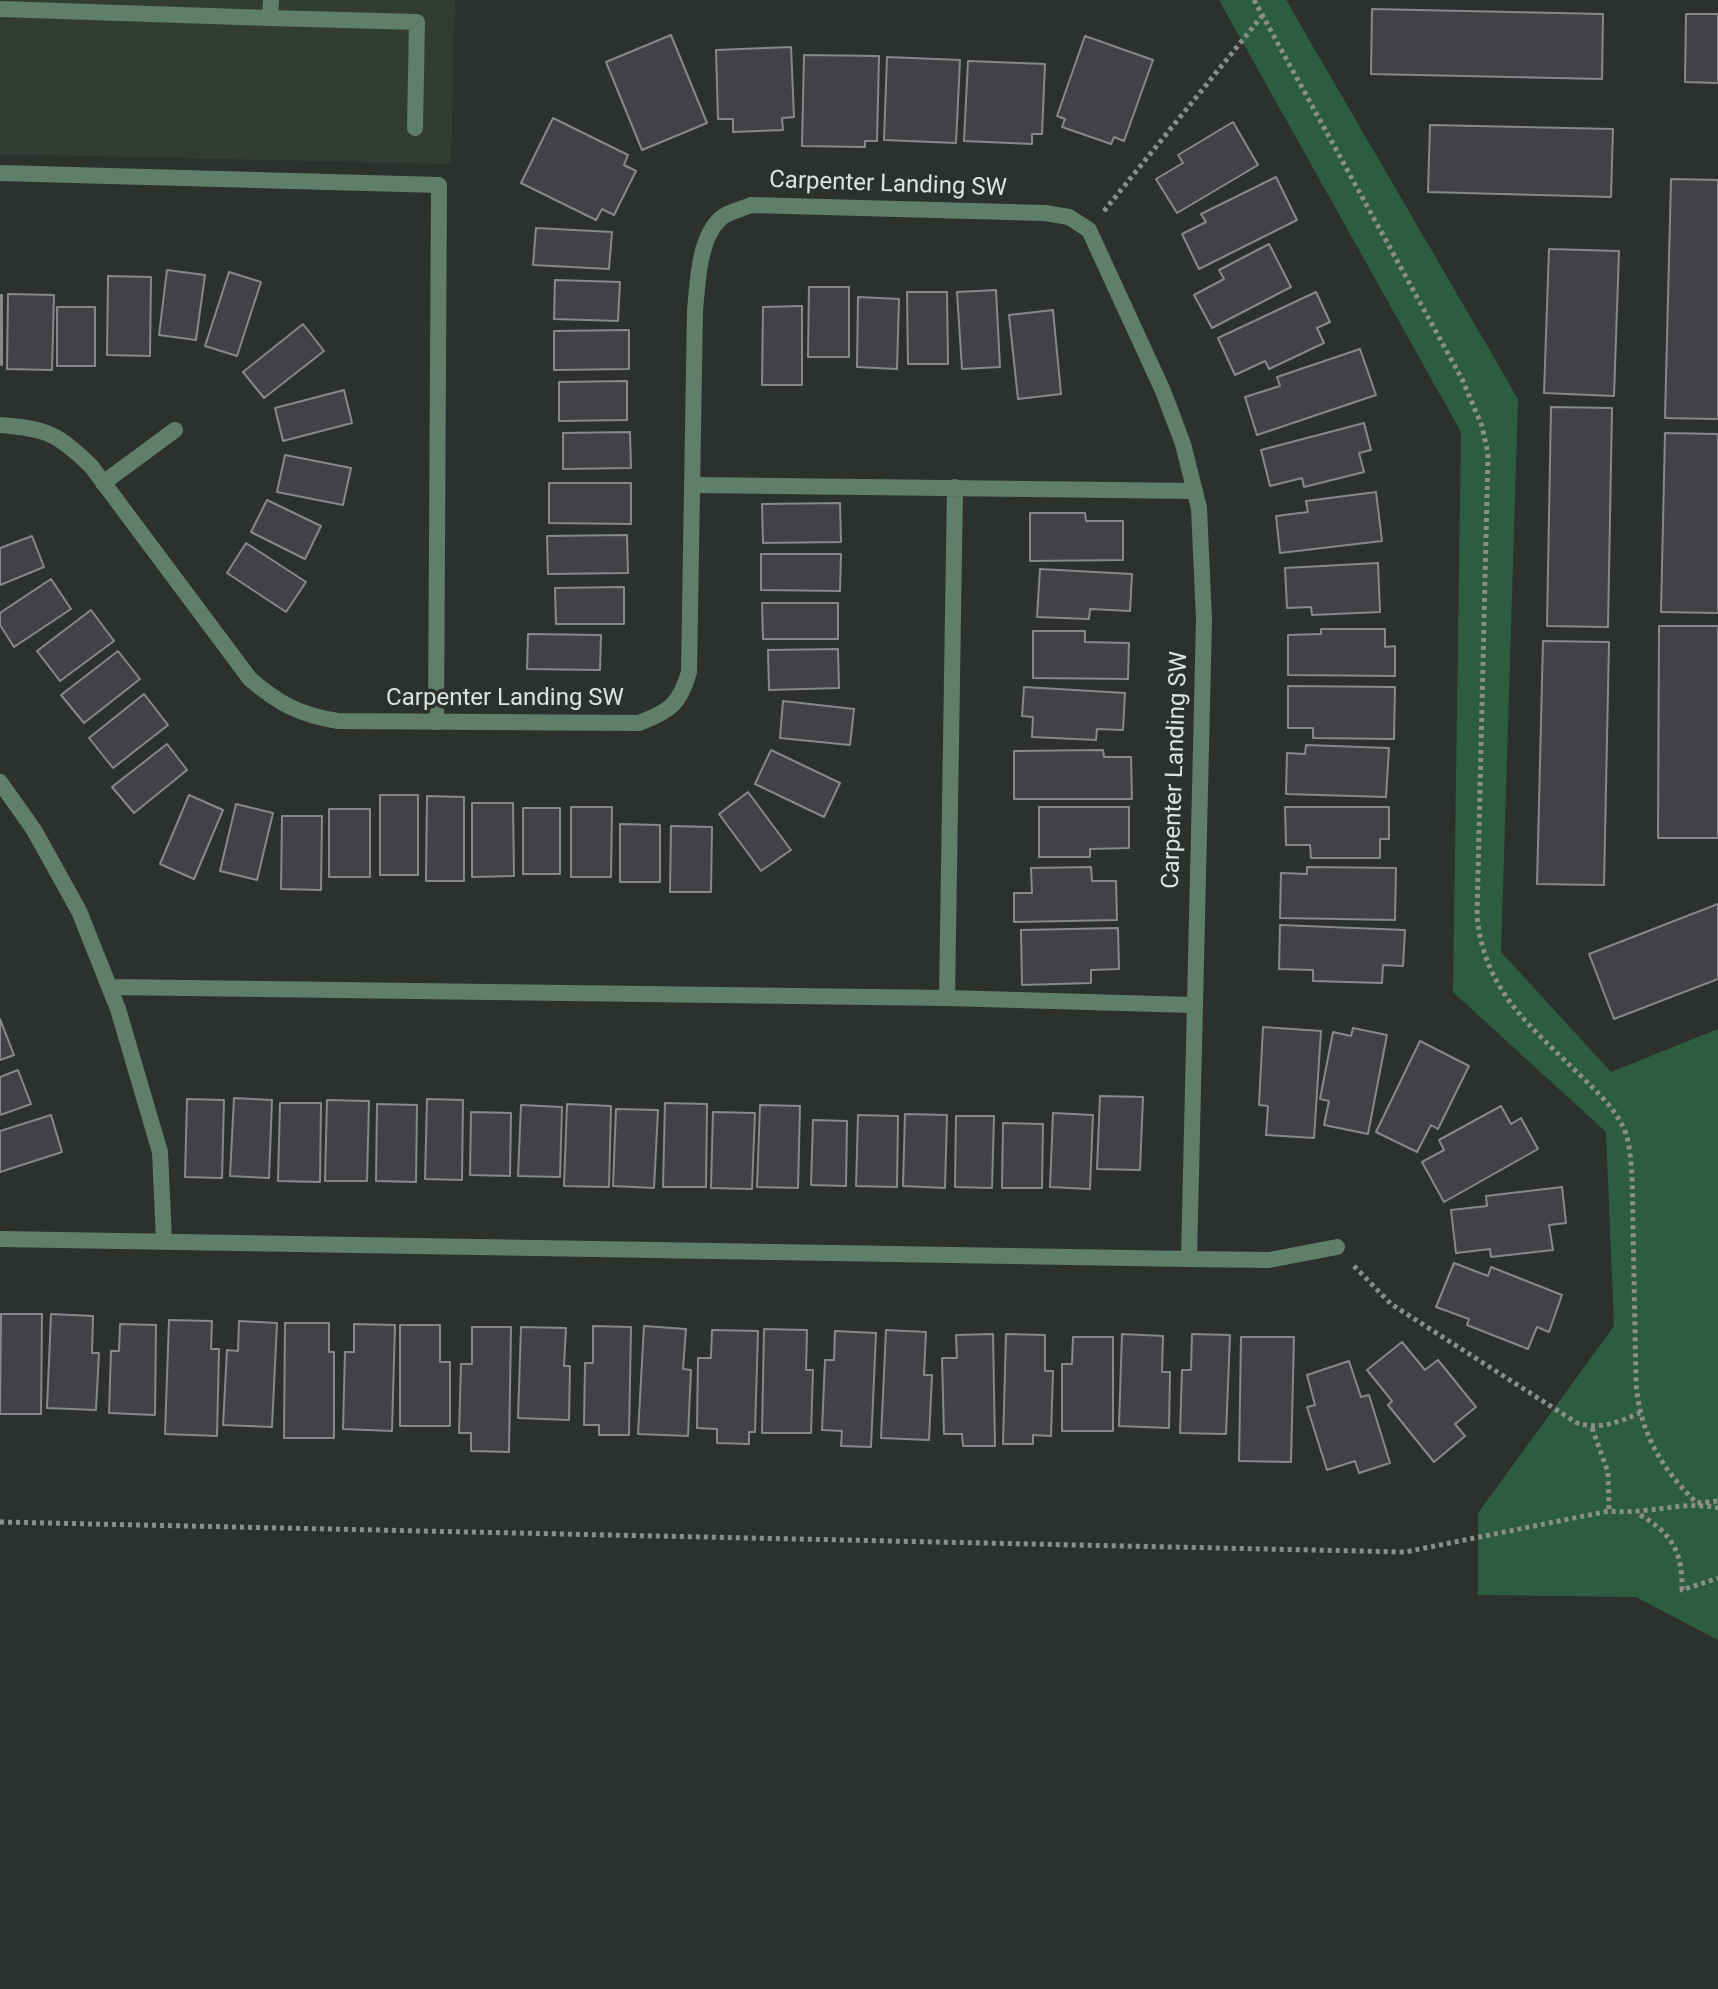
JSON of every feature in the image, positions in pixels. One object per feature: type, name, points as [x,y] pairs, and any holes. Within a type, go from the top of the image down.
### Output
[{"type":"street","points":[[270,18],[271,0]]},
{"type":"street","points":[[0,9],[417,22],[415,128]]},
{"type":"street","points":[[0,173],[439,185],[436,722]]},
{"type":"street","name":"Carpenter Landing SW","points":[[0,425],[30,427],[62,438],[103,483],[235,660],[278,704],[303,716],[338,721],[639,723],[662,714],[682,696],[689,672],[699,271],[707,240],[721,218],[751,205],[1045,213],[1069,217],[1089,230],[1163,391],[1195,491],[1203,560],[1189,1259]]},
{"type":"street","points":[[103,483],[175,430]]},
{"type":"street","points":[[694,485],[1195,491]]},
{"type":"street","points":[[947,998],[955,487]]},
{"type":"street","points":[[0,782],[34,830],[79,911],[110,987],[160,1152],[164,1241]]},
{"type":"street","points":[[110,987],[947,998],[1193,1005]]},
{"type":"street","points":[[0,1239],[1269,1260],[1337,1247]]},
{"type":"path","points":[[1254,0],[1462,379],[1482,426],[1488,454],[1477,915],[1480,944],[1497,987],[1512,1008],[1604,1099],[1620,1121],[1629,1142],[1636,1382],[1640,1413],[1663,1465],[1697,1503],[1718,1508]]},
{"type":"path","points":[[1089,230],[1262,16]]},
{"type":"path","points":[[1337,1247],[1391,1304],[1577,1423],[1592,1428],[1610,1425],[1640,1413]]},
{"type":"path","points":[[1592,1428],[1608,1472],[1609,1511]]},
{"type":"path","points":[[0,1522],[1405,1552],[1609,1511],[1639,1514],[1718,1501]]},
{"type":"path","points":[[1639,1514],[1658,1525],[1674,1541],[1680,1557],[1682,1590],[1718,1578]]},
{"type":"shaded area","points":[[0,0],[455,0],[451,164],[0,154]]},
{"type":"green space","points":[[1219,0],[1286,0],[1518,399],[1501,952],[1611,1072],[1718,1029],[1718,1640],[1636,1597],[1478,1595],[1478,1513],[1614,1326],[1606,1132],[1453,992],[1461,432]]},
{"type":"building","points":[[1372,9],[1603,14],[1602,79],[1371,74]]},
{"type":"building","points":[[1686,14],[1718,14],[1718,83],[1685,82]]},
{"type":"building","points":[[671,35],[707,123],[642,150],[606,62]]},
{"type":"building","points":[[1085,36],[1153,60],[1124,141],[1114,137],[1111,144],[1062,127],[1065,119],[1057,116]]},
{"type":"building","points":[[791,47],[794,117],[782,118],[783,130],[733,132],[733,119],[718,119],[716,50]]},
{"type":"building","points":[[804,55],[879,56],[877,141],[865,141],[865,147],[802,146]]},
{"type":"building","points":[[887,57],[960,60],[956,143],[884,140]]},
{"type":"building","points":[[968,61],[1045,64],[1042,134],[1032,134],[1032,144],[964,141]]},
{"type":"building","points":[[553,118],[628,155],[624,165],[636,171],[614,215],[602,209],[596,220],[521,183]]},
{"type":"building","points":[[1233,122],[1258,165],[1177,213],[1156,179],[1183,163],[1178,155]]},
{"type":"building","points":[[1430,125],[1613,129],[1611,197],[1428,192]]},
{"type":"building","points":[[1276,177],[1297,220],[1199,269],[1182,234],[1206,222],[1201,214]]},
{"type":"building","points":[[1671,179],[1718,180],[1718,419],[1665,418]]},
{"type":"building","points":[[536,228],[612,232],[609,269],[533,265]]},
{"type":"building","points":[[1269,244],[1291,287],[1212,328],[1194,295],[1224,279],[1219,270]]},
{"type":"building","points":[[1549,249],[1619,251],[1614,396],[1544,393]]},
{"type":"building","points":[[167,270],[205,275],[196,340],[159,335]]},
{"type":"building","points":[[229,272],[261,282],[237,356],[205,346]]},
{"type":"building","points":[[108,276],[151,277],[150,356],[107,355]]},
{"type":"building","points":[[555,280],[620,282],[618,321],[554,319]]},
{"type":"building","points":[[809,287],[849,287],[849,357],[808,357]]},
{"type":"building","points":[[996,290],[1000,367],[962,369],[957,292]]},
{"type":"building","points":[[907,292],[947,292],[948,364],[908,364]]},
{"type":"building","points":[[1316,292],[1330,322],[1317,328],[1324,343],[1269,369],[1265,361],[1235,375],[1218,338]]},
{"type":"building","points":[[8,294],[54,295],[52,370],[7,369]]},
{"type":"building","points":[[2,295],[2,365],[0,365]]},
{"type":"building","points":[[858,297],[899,299],[897,369],[857,367]]},
{"type":"building","points":[[802,306],[802,385],[762,385],[763,307]]},
{"type":"building","points":[[57,307],[95,307],[95,366],[57,366]]},
{"type":"building","points":[[1053,310],[1061,394],[1018,399],[1009,315]]},
{"type":"building","points":[[303,324],[324,351],[264,398],[243,372]]},
{"type":"building","points":[[629,330],[629,369],[554,370],[554,331]]},
{"type":"building","points":[[1360,349],[1376,395],[1257,435],[1245,397],[1280,386],[1277,377]]},
{"type":"building","points":[[627,381],[627,420],[559,421],[559,382]]},
{"type":"building","points":[[344,390],[352,423],[283,441],[275,408]]},
{"type":"building","points":[[1551,407],[1612,408],[1608,627],[1547,626]]},
{"type":"building","points":[[1364,423],[1371,450],[1359,453],[1364,472],[1304,487],[1302,478],[1270,486],[1261,450]]},
{"type":"building","points":[[630,432],[631,468],[563,469],[563,433]]},
{"type":"building","points":[[1665,433],[1718,434],[1718,613],[1661,612]]},
{"type":"building","points":[[285,455],[351,468],[343,505],[277,492]]},
{"type":"building","points":[[549,483],[631,483],[631,524],[549,523]]},
{"type":"building","points":[[1376,492],[1382,541],[1280,553],[1276,516],[1308,512],[1306,501]]},
{"type":"building","points":[[267,500],[321,526],[305,559],[251,532]]},
{"type":"building","points":[[840,503],[841,542],[763,543],[762,504]]},
{"type":"building","points":[[1030,513],[1085,513],[1086,521],[1123,521],[1123,560],[1030,561]]},
{"type":"building","points":[[627,535],[628,573],[548,574],[547,536]]},
{"type":"building","points":[[32,536],[44,567],[0,585],[0,548]]},
{"type":"building","points":[[246,543],[306,582],[286,612],[227,573]]},
{"type":"building","points":[[761,554],[841,554],[840,591],[761,590]]},
{"type":"building","points":[[1378,563],[1380,612],[1312,615],[1311,607],[1287,608],[1285,568]]},
{"type":"building","points":[[1040,569],[1132,574],[1130,611],[1090,609],[1089,619],[1037,617]]},
{"type":"building","points":[[51,579],[71,609],[14,647],[0,625],[0,613]]},
{"type":"building","points":[[624,587],[624,624],[556,624],[555,588]]},
{"type":"building","points":[[762,603],[838,603],[838,639],[763,639]]},
{"type":"building","points":[[91,610],[114,641],[60,681],[37,651]]},
{"type":"building","points":[[1659,626],[1718,626],[1718,838],[1658,838]]},
{"type":"building","points":[[1321,629],[1385,629],[1385,647],[1395,646],[1395,676],[1288,675],[1288,635],[1321,634]]},
{"type":"building","points":[[1033,631],[1085,631],[1085,642],[1129,643],[1128,679],[1033,678]]},
{"type":"building","points":[[528,634],[601,635],[600,670],[527,669]]},
{"type":"building","points":[[1543,641],[1609,642],[1604,885],[1537,884]]},
{"type":"building","points":[[838,649],[839,688],[769,690],[768,650]]},
{"type":"building","points":[[118,651],[140,679],[84,723],[61,695]]},
{"type":"building","points":[[1288,686],[1395,687],[1394,739],[1313,738],[1313,728],[1288,728]]},
{"type":"building","points":[[1024,687],[1125,693],[1123,730],[1097,729],[1096,740],[1032,737],[1033,717],[1022,716]]},
{"type":"building","points":[[144,694],[168,725],[113,768],[89,738]]},
{"type":"building","points":[[783,701],[854,709],[850,745],[780,738]]},
{"type":"building","points":[[167,744],[187,770],[134,813],[112,787]]},
{"type":"building","points":[[1306,745],[1389,748],[1386,797],[1286,794],[1287,753],[1305,754]]},
{"type":"building","points":[[771,750],[840,783],[824,817],[755,784]]},
{"type":"building","points":[[1103,750],[1104,757],[1131,757],[1132,799],[1014,799],[1014,751]]},
{"type":"building","points":[[748,792],[791,850],[761,871],[719,814]]},
{"type":"building","points":[[189,795],[223,810],[194,879],[160,864]]},
{"type":"building","points":[[380,795],[418,795],[418,875],[380,875]]},
{"type":"building","points":[[427,796],[464,797],[464,881],[426,881]]},
{"type":"building","points":[[472,803],[513,803],[514,876],[472,877]]},
{"type":"building","points":[[236,804],[273,813],[257,880],[220,871]]},
{"type":"building","points":[[571,807],[612,807],[611,877],[571,877]]},
{"type":"building","points":[[1039,807],[1129,807],[1129,848],[1090,849],[1090,857],[1039,857]]},
{"type":"building","points":[[1285,807],[1389,807],[1389,839],[1380,839],[1380,858],[1311,858],[1310,845],[1286,845]]},
{"type":"building","points":[[523,808],[560,808],[560,874],[523,874]]},
{"type":"building","points":[[329,809],[370,809],[370,877],[329,877]]},
{"type":"building","points":[[282,816],[322,816],[321,890],[281,889]]},
{"type":"building","points":[[620,824],[660,825],[660,882],[620,882]]},
{"type":"building","points":[[671,826],[712,827],[711,892],[670,892]]},
{"type":"building","points":[[1091,867],[1092,881],[1116,881],[1117,920],[1014,922],[1014,893],[1032,893],[1031,868]]},
{"type":"building","points":[[1307,867],[1396,868],[1395,920],[1280,918],[1281,873],[1307,874]]},
{"type":"building","points":[[1718,904],[1718,979],[1614,1019],[1589,954]]},
{"type":"building","points":[[1280,925],[1405,930],[1403,966],[1383,965],[1382,983],[1313,981],[1313,970],[1279,969]]},
{"type":"building","points":[[1118,928],[1119,969],[1091,970],[1091,983],[1022,985],[1021,930]]},
{"type":"building","points":[[0,1019],[14,1055],[0,1060]]},
{"type":"building","points":[[1263,1027],[1321,1031],[1314,1138],[1266,1135],[1268,1106],[1259,1105]]},
{"type":"building","points":[[1353,1028],[1387,1035],[1368,1134],[1324,1125],[1329,1101],[1320,1099],[1333,1032],[1351,1036]]},
{"type":"building","points":[[1420,1041],[1469,1066],[1438,1129],[1431,1125],[1417,1152],[1376,1132]]},
{"type":"building","points":[[18,1070],[31,1104],[0,1115],[0,1077]]},
{"type":"building","points":[[1100,1096],[1143,1097],[1140,1170],[1097,1169]]},
{"type":"building","points":[[234,1098],[272,1100],[269,1178],[230,1176]]},
{"type":"building","points":[[187,1099],[224,1100],[222,1178],[185,1177]]},
{"type":"building","points":[[427,1099],[463,1100],[462,1180],[425,1179]]},
{"type":"building","points":[[327,1100],[369,1101],[367,1181],[325,1181]]},
{"type":"building","points":[[280,1103],[321,1103],[320,1182],[278,1181]]},
{"type":"building","points":[[665,1103],[707,1104],[706,1187],[663,1187]]},
{"type":"building","points":[[377,1104],[417,1105],[416,1182],[376,1181]]},
{"type":"building","points":[[567,1104],[611,1106],[609,1187],[564,1186]]},
{"type":"building","points":[[521,1105],[562,1107],[560,1177],[518,1176]]},
{"type":"building","points":[[760,1105],[800,1106],[798,1188],[757,1187]]},
{"type":"building","points":[[1501,1106],[1511,1124],[1521,1118],[1538,1149],[1444,1202],[1422,1162],[1444,1150],[1439,1140]]},
{"type":"building","points":[[616,1109],[658,1110],[654,1188],[613,1186]]},
{"type":"building","points":[[471,1112],[511,1113],[510,1176],[470,1175]]},
{"type":"building","points":[[713,1112],[755,1113],[752,1189],[711,1188]]},
{"type":"building","points":[[1053,1113],[1093,1115],[1090,1189],[1050,1187]]},
{"type":"building","points":[[905,1114],[947,1115],[945,1188],[903,1186]]},
{"type":"building","points":[[51,1115],[62,1152],[0,1172],[0,1131]]},
{"type":"building","points":[[858,1115],[898,1116],[897,1187],[856,1186]]},
{"type":"building","points":[[956,1116],[994,1116],[992,1188],[955,1187]]},
{"type":"building","points":[[813,1120],[847,1121],[846,1186],[811,1185]]},
{"type":"building","points":[[1003,1123],[1043,1124],[1042,1188],[1002,1188]]},
{"type":"building","points":[[1562,1187],[1566,1223],[1549,1225],[1553,1250],[1491,1257],[1490,1249],[1456,1253],[1451,1210],[1487,1206],[1486,1196]]},
{"type":"building","points":[[1454,1263],[1488,1276],[1491,1267],[1562,1295],[1549,1332],[1537,1327],[1528,1349],[1467,1325],[1469,1319],[1436,1307]]},
{"type":"building","points":[[1,1314],[42,1314],[41,1414],[0,1414]]},
{"type":"building","points":[[51,1314],[93,1316],[92,1353],[99,1353],[96,1410],[47,1408]]},
{"type":"building","points":[[169,1320],[212,1321],[211,1349],[219,1349],[217,1436],[165,1434]]},
{"type":"building","points":[[239,1321],[277,1323],[272,1427],[223,1425],[227,1350],[238,1351]]},
{"type":"building","points":[[285,1323],[329,1323],[329,1352],[334,1352],[334,1438],[284,1438]]},
{"type":"building","points":[[120,1324],[156,1325],[155,1415],[109,1413],[111,1351],[119,1351]]},
{"type":"building","points":[[354,1324],[395,1325],[392,1431],[343,1429],[345,1352],[354,1352]]},
{"type":"building","points":[[400,1325],[440,1325],[440,1362],[450,1362],[450,1426],[400,1426]]},
{"type":"building","points":[[593,1326],[631,1327],[629,1435],[599,1435],[599,1425],[584,1425],[585,1363],[593,1363]]},
{"type":"building","points":[[644,1326],[686,1329],[683,1369],[691,1370],[688,1436],[638,1434]]},
{"type":"building","points":[[472,1327],[511,1327],[509,1452],[471,1451],[471,1433],[459,1433],[461,1364],[472,1364]]},
{"type":"building","points":[[521,1327],[566,1328],[564,1366],[570,1366],[569,1420],[518,1418]]},
{"type":"building","points":[[764,1329],[807,1330],[806,1370],[813,1370],[811,1433],[762,1433]]},
{"type":"building","points":[[712,1330],[758,1331],[755,1432],[749,1432],[749,1444],[717,1443],[717,1429],[697,1428],[698,1358],[711,1358]]},
{"type":"building","points":[[886,1330],[926,1332],[924,1375],[932,1375],[929,1440],[881,1438]]},
{"type":"building","points":[[835,1331],[876,1333],[871,1447],[841,1446],[842,1431],[822,1430],[825,1360],[834,1360]]},
{"type":"building","points":[[993,1334],[995,1446],[963,1446],[962,1434],[944,1434],[942,1358],[957,1358],[956,1335]]},
{"type":"building","points":[[1006,1334],[1045,1335],[1045,1371],[1053,1371],[1051,1436],[1033,1435],[1033,1444],[1003,1444]]},
{"type":"building","points":[[1122,1334],[1163,1336],[1162,1372],[1170,1372],[1169,1428],[1119,1426]]},
{"type":"building","points":[[1192,1334],[1230,1335],[1226,1434],[1180,1433],[1182,1370],[1191,1370]]},
{"type":"building","points":[[1073,1337],[1113,1337],[1113,1431],[1062,1431],[1062,1364],[1072,1364]]},
{"type":"building","points":[[1241,1337],[1294,1337],[1291,1462],[1239,1461]]},
{"type":"building","points":[[1402,1342],[1425,1370],[1438,1360],[1476,1407],[1455,1424],[1465,1436],[1434,1462],[1388,1405],[1392,1401],[1367,1370]]},
{"type":"building","points":[[1349,1361],[1361,1397],[1369,1395],[1390,1463],[1359,1473],[1355,1461],[1327,1470],[1307,1407],[1315,1405],[1307,1375]]}]
